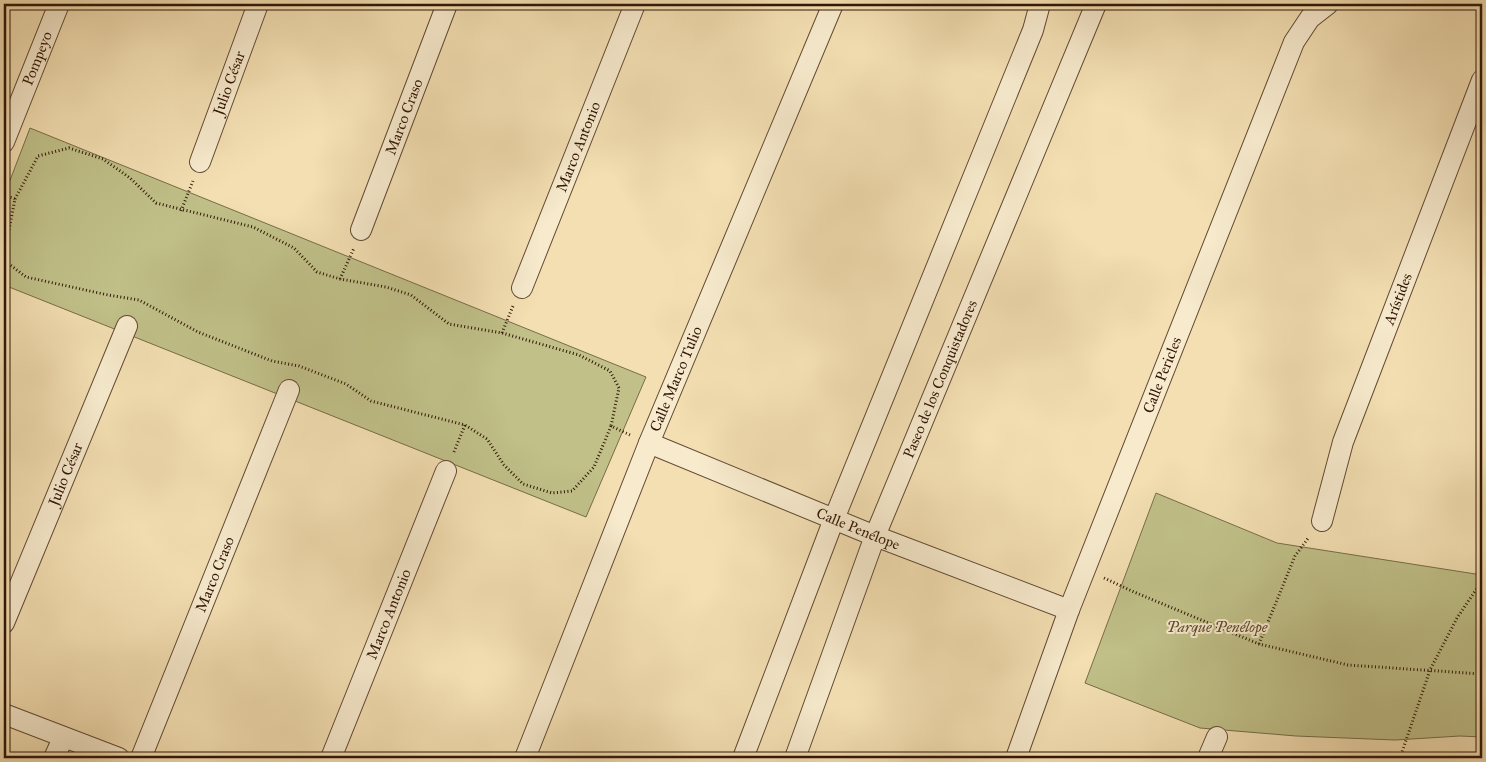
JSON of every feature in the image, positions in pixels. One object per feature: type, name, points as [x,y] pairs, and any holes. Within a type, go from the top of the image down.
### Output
[{"type":"street","name":"Pompeyo","points":[[4,142],[59,4]]},
{"type":"street","name":"Julio César","points":[[200,162],[258,4]]},
{"type":"street","name":"Marco Craso","points":[[361,230],[447,4]]},
{"type":"street","name":"Marco Antonio","points":[[522,288],[635,4]]},
{"type":"street","name":"Calle Marco Tulio","points":[[526,758],[649,444],[833,4]]},
{"type":"street","points":[[743,758],[834,519],[1033,30],[1040,4]]},
{"type":"street","name":"Paseo de los Conquistadores","points":[[795,758],[875,536],[1096,4]]},
{"type":"street","name":"Calle Pericles","points":[[1016,758],[1069,610],[1294,42],[1310,18],[1328,4]]},
{"type":"street","name":"Arístides","points":[[1322,521],[1343,442],[1482,80]]},
{"type":"street","name":"Julio César","points":[[4,623],[127,326]]},
{"type":"street","name":"Marco Craso","points":[[141,758],[289,390]]},
{"type":"street","name":"Calle Penélope","points":[[649,444],[875,536],[1069,610]]},
{"type":"street","name":"Marco Antonio","points":[[331,758],[446,471]]},
{"type":"street","points":[[4,714],[119,758]]},
{"type":"street","points":[[1208,758],[1217,737]]},
{"type":"street","points":[[54,758],[63,738]]},
{"type":"path","points":[[69,148],[103,160],[130,178],[156,203],[181,211],[253,227],[294,248],[317,272],[340,279],[386,287],[411,294],[449,324],[502,333],[579,355],[610,370],[619,388],[611,426],[594,467],[572,491],[552,493],[523,484],[504,465],[487,439],[465,425],[371,401],[346,384],[299,366],[272,361],[198,332],[139,300],[108,296],[26,277],[9,264],[5,250],[15,200],[38,156],[69,148]]},
{"type":"path","points":[[181,211],[200,162]]},
{"type":"path","points":[[4,194],[15,200]]},
{"type":"path","points":[[340,279],[361,230]]},
{"type":"path","points":[[502,333],[522,288]]},
{"type":"path","points":[[446,471],[465,425]]},
{"type":"path","points":[[611,426],[649,444]]},
{"type":"path","points":[[1259,644],[1295,556],[1322,521]]},
{"type":"path","points":[[1086,569],[1134,592],[1259,644],[1348,665],[1482,674]]},
{"type":"path","points":[[1400,758],[1430,670],[1457,618],[1482,581]]},
{"type":"green space","points":[[30,128],[646,377],[586,517],[4,285],[4,196]]},
{"type":"green space","name":"Parque Penélope","points":[[1156,493],[1277,543],[1482,575],[1482,737],[1460,736],[1395,740],[1296,736],[1200,728],[1085,683]]}]
